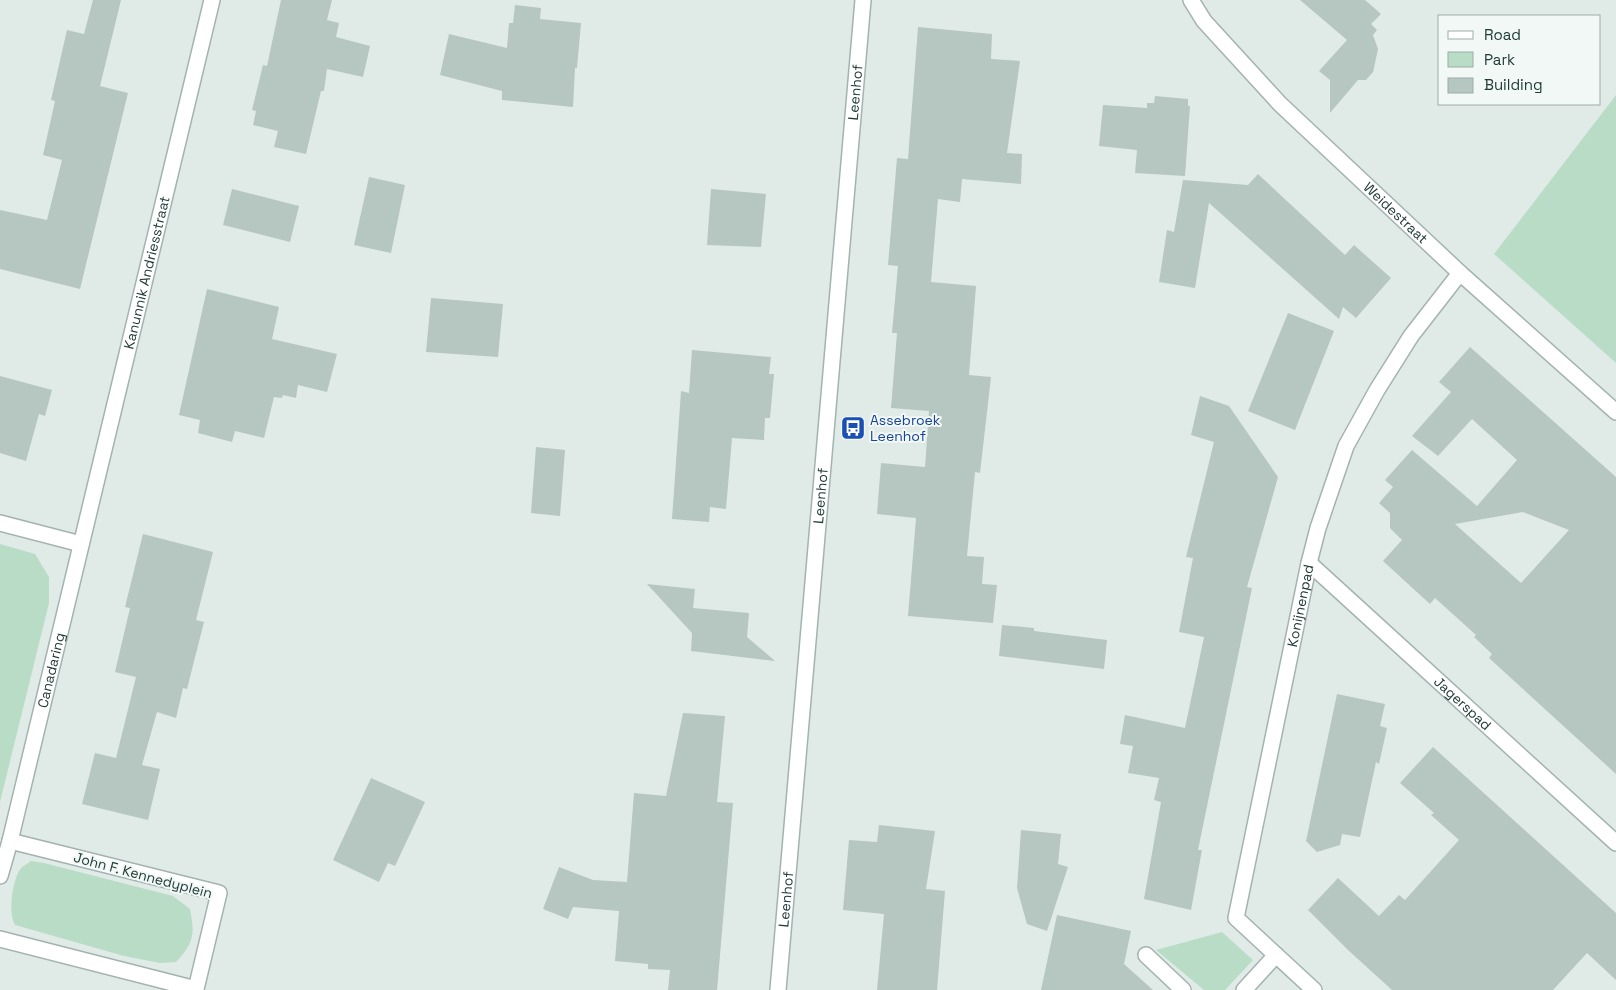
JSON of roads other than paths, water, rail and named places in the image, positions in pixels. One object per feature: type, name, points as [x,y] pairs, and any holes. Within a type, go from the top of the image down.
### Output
[{"type":"street","name":"Kanunnik Andriesstraat","points":[[81,544],[212,0]]},
{"type":"street","name":"Leenhof","points":[[778,990],[863,0]]},
{"type":"street","name":"Weidestraat","points":[[1191,0],[1204,21],[1280,104],[1460,273],[1616,412]]},
{"type":"street","name":"Konijnenpad","points":[[1314,990],[1236,918],[1309,563],[1318,528],[1346,446],[1376,390],[1411,336],[1460,273]]},
{"type":"street","points":[[0,523],[81,544]]},
{"type":"street","name":"Canadaring","points":[[0,876],[81,544]]},
{"type":"street","name":"Jagerspad","points":[[1309,563],[1616,843]]},
{"type":"street","name":"John F. Kennedyplein","points":[[0,939],[196,989],[219,892],[10,841]]},
{"type":"street","points":[[1244,990],[1276,955]]},
{"type":"street","points":[[1146,956],[1183,990]]},
{"type":"place","name":"Assebroek Leenhof","points":[[853,428]]}]
